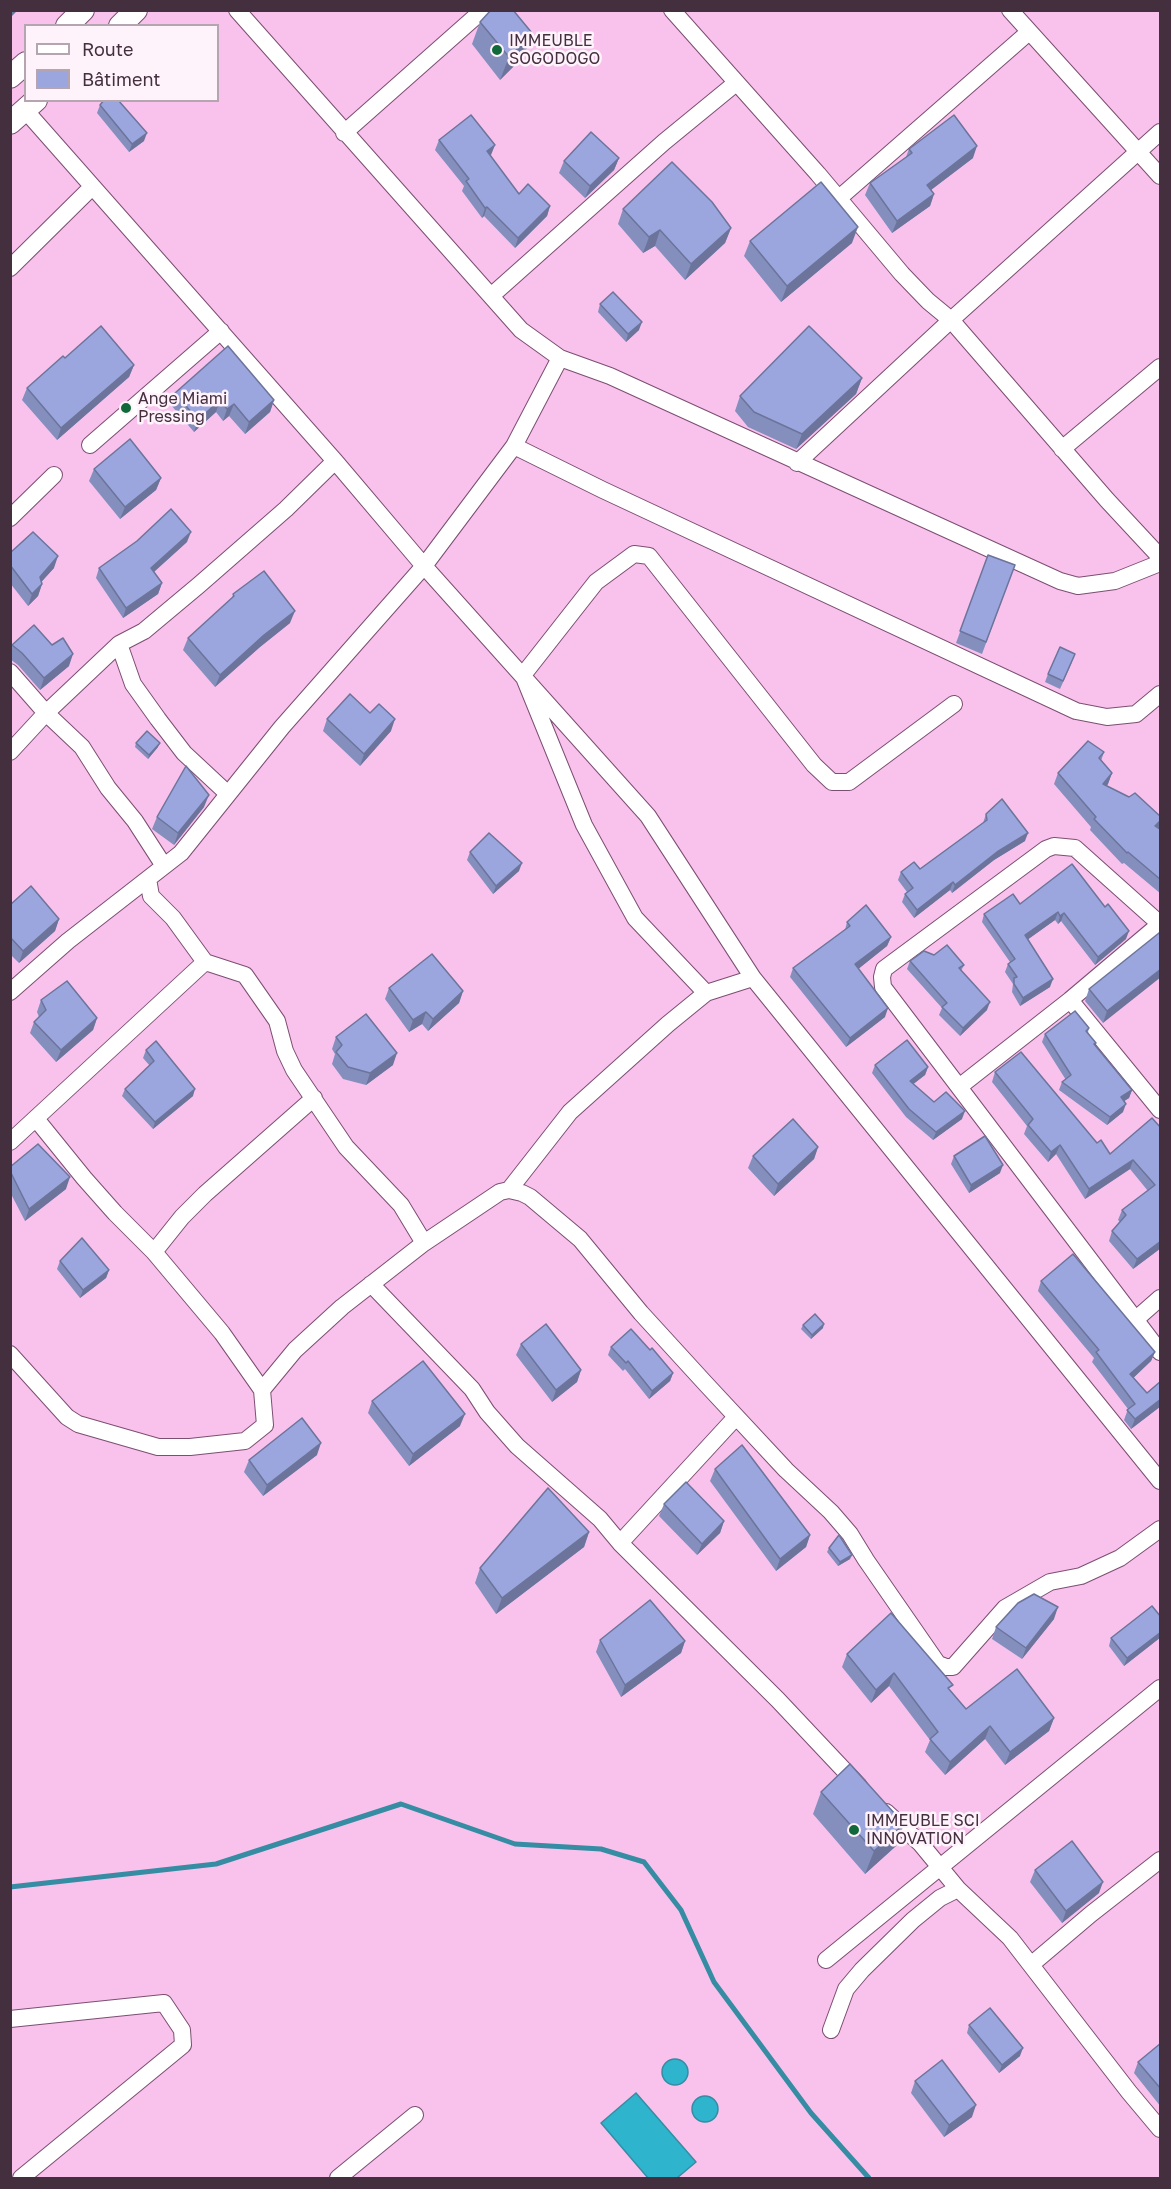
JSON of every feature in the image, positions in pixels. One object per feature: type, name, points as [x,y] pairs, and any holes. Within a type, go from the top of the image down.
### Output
[{"type":"main road","points":[[69,24],[83,10]]},
{"type":"main road","points":[[122,24],[136,10]]},
{"type":"main road","points":[[10,77],[24,65]]},
{"type":"street","points":[[237,10],[521,330],[560,358],[610,376],[1060,582],[1078,586],[1115,581],[1161,563]]},
{"type":"street","points":[[344,133],[483,10]]},
{"type":"street","points":[[672,10],[902,274],[928,301],[951,320],[1062,449],[1161,557]]},
{"type":"street","points":[[1010,10],[1161,176]]},
{"type":"street","points":[[838,198],[1029,32]]},
{"type":"street","points":[[490,296],[664,142],[736,83]]},
{"type":"street","points":[[24,111],[221,331],[424,566],[648,816],[753,978],[1161,1481]]},
{"type":"street","points":[[797,463],[951,320],[1138,150],[1161,132]]},
{"type":"street","points":[[10,267],[92,187]]},
{"type":"street","points":[[90,445],[221,331]]},
{"type":"street","points":[[10,992],[68,941],[181,853],[282,727],[424,566],[514,446],[560,358]]},
{"type":"street","points":[[1062,449],[1161,367]]},
{"type":"street","points":[[514,446],[603,490],[1076,711],[1107,717],[1136,714],[1161,694]]},
{"type":"street","points":[[10,752],[46,713],[119,644],[144,631],[199,585],[286,509],[335,461]]},
{"type":"street","points":[[10,518],[54,475]]},
{"type":"street","points":[[523,675],[596,582],[634,554],[649,556],[814,765],[832,782],[849,782],[954,704]]},
{"type":"street","points":[[119,644],[133,684],[158,719],[184,753],[228,794]]},
{"type":"street","points":[[10,672],[46,713],[82,747],[108,788],[135,821],[164,866]]},
{"type":"street","points":[[523,675],[584,825],[635,918],[706,993]]},
{"type":"street","points":[[959,1087],[1070,1000],[1160,924],[1075,848],[1054,846],[1046,849],[884,969],[883,987],[1135,1320],[1161,1352]]},
{"type":"street","points":[[148,879],[151,896],[173,918],[205,962],[245,975],[277,1021],[285,1051],[294,1070],[346,1147],[401,1205],[424,1243]]},
{"type":"street","points":[[10,1143],[205,962]]},
{"type":"street","points":[[509,1190],[570,1112],[706,993],[753,978]]},
{"type":"street","points":[[1070,1000],[1161,1110]]},
{"type":"street","points":[[154,1252],[205,1194],[314,1098]]},
{"type":"street","points":[[10,1354],[67,1418],[78,1424],[158,1447],[190,1447],[245,1442],[265,1425],[262,1390],[222,1333],[154,1252],[115,1213],[37,1120]]},
{"type":"street","points":[[262,1390],[295,1350],[342,1307],[424,1243],[500,1192],[509,1190],[530,1197],[580,1239],[641,1312],[736,1417],[786,1470],[831,1512],[850,1533],[938,1664],[953,1667],[1005,1608],[1050,1582],[1081,1576],[1120,1558],[1161,1529]]},
{"type":"street","points":[[371,1284],[472,1389],[487,1412],[517,1446],[600,1519],[620,1543],[777,1700],[866,1794],[920,1843],[958,1888],[1010,1938],[1129,2092],[1161,2128]]},
{"type":"street","points":[[1135,1320],[1161,1298]]},
{"type":"street","points":[[620,1543],[736,1417]]},
{"type":"street","points":[[826,1960],[1161,1688]]},
{"type":"street","points":[[1032,1964],[1091,1914],[1161,1860]]},
{"type":"street","points":[[831,2030],[846,1989],[862,1970],[922,1913],[940,1898],[958,1888]]},
{"type":"street","points":[[10,2019],[164,2003],[182,2030],[183,2045],[21,2178]]},
{"type":"street","points":[[338,2178],[415,2115]]},
{"type":"water","points":[[675,2059],[684,2063],[688,2072],[684,2081],[675,2085],[666,2081],[662,2072],[666,2063]]},
{"type":"water","points":[[636,2093],[696,2162],[677,2178],[648,2178],[601,2123]]},
{"type":"water","points":[[705,2096],[714,2100],[718,2109],[714,2118],[705,2122],[696,2118],[692,2109],[696,2100]]},
{"type":"building","points":[[491,10],[513,10],[532,33],[509,57],[480,22]]},
{"type":"building","points":[[102,102],[120,102],[147,133],[132,144],[100,105]]},
{"type":"building","points":[[471,115],[495,145],[487,151],[519,194],[528,184],[550,206],[518,238],[487,207],[485,208],[466,181],[469,179],[439,140]]},
{"type":"building","points":[[954,115],[977,146],[927,185],[934,194],[897,221],[870,183],[912,153],[909,149]]},
{"type":"building","points":[[591,132],[619,158],[590,186],[564,161]]},
{"type":"building","points":[[672,162],[712,202],[731,228],[691,264],[660,230],[649,237],[623,209]]},
{"type":"building","points":[[821,182],[858,227],[787,286],[750,241]]},
{"type":"building","points":[[613,292],[642,322],[628,334],[600,304]]},
{"type":"building","points":[[101,326],[134,365],[61,428],[27,388]]},
{"type":"building","points":[[809,326],[862,378],[802,434],[754,412],[740,396]]},
{"type":"building","points":[[228,346],[274,400],[249,422],[234,404],[227,409],[220,400],[198,420],[175,393]]},
{"type":"building","points":[[130,439],[161,478],[125,507],[94,469]]},
{"type":"building","points":[[171,509],[191,532],[151,568],[162,583],[126,608],[99,568],[137,541]]},
{"type":"building","points":[[33,532],[58,556],[40,577],[42,584],[32,594],[10,565],[10,553]]},
{"type":"building","points":[[988,555],[1015,565],[986,642],[960,631]]},
{"type":"building","points":[[264,571],[295,611],[264,635],[220,675],[188,638],[234,596],[233,594]]},
{"type":"building","points":[[34,625],[52,645],[63,638],[73,654],[44,678],[12,645]]},
{"type":"building","points":[[1060,647],[1075,654],[1063,681],[1048,674]]},
{"type":"building","points":[[350,694],[370,713],[379,704],[395,719],[364,754],[327,719]]},
{"type":"building","points":[[147,731],[160,743],[149,755],[136,743]]},
{"type":"building","points":[[1088,741],[1104,752],[1099,758],[1112,773],[1103,784],[1129,797],[1135,793],[1161,817],[1155,826],[1161,830],[1161,880],[1127,853],[1094,819],[1096,817],[1058,773]]},
{"type":"building","points":[[186,766],[209,795],[178,833],[157,817]]},
{"type":"building","points":[[1002,799],[1028,833],[997,852],[955,885],[953,882],[917,910],[905,894],[913,888],[901,872],[914,862],[920,869],[987,820],[986,814]]},
{"type":"building","points":[[489,833],[522,863],[496,886],[470,852]]},
{"type":"building","points":[[1072,864],[1105,907],[1108,904],[1129,931],[1098,957],[1064,913],[1060,916],[1058,912],[1025,935],[1053,979],[1023,998],[1014,984],[1014,978],[1017,977],[1008,964],[1015,959],[984,914],[1013,894],[1020,904]]},
{"type":"building","points":[[31,886],[59,919],[23,951],[10,937],[10,905]]},
{"type":"building","points":[[866,905],[891,937],[855,964],[888,1008],[850,1038],[793,968],[850,926],[847,922]]},
{"type":"building","points":[[1159,933],[1161,935],[1161,969],[1107,1011],[1089,989]]},
{"type":"building","points":[[947,945],[964,965],[959,968],[990,1002],[963,1028],[942,1007],[947,1003],[910,961],[924,951],[934,955]]},
{"type":"building","points":[[432,954],[463,991],[433,1019],[426,1012],[413,1020],[389,988]]},
{"type":"building","points":[[67,981],[97,1018],[61,1050],[34,1022],[46,1010],[41,1000]]},
{"type":"building","points":[[1075,1011],[1089,1028],[1086,1031],[1096,1043],[1094,1044],[1132,1090],[1121,1097],[1126,1104],[1110,1117],[1062,1082],[1071,1075],[1045,1034]]},
{"type":"building","points":[[366,1014],[397,1053],[370,1073],[348,1067],[336,1052],[342,1045],[336,1037]]},
{"type":"building","points":[[907,1040],[928,1067],[910,1081],[934,1102],[946,1092],[965,1111],[936,1132],[909,1109],[875,1065]]},
{"type":"building","points":[[156,1041],[195,1089],[155,1122],[125,1089],[154,1061],[146,1050]]},
{"type":"building","points":[[1021,1052],[1097,1143],[1101,1140],[1110,1154],[1152,1118],[1161,1128],[1161,1241],[1137,1259],[1112,1231],[1126,1215],[1122,1210],[1155,1185],[1133,1160],[1089,1189],[1060,1145],[1051,1152],[1028,1125],[1033,1119],[995,1072]]},
{"type":"building","points":[[793,1119],[818,1147],[778,1184],[753,1156]]},
{"type":"building","points":[[985,1136],[1003,1165],[971,1185],[954,1156]]},
{"type":"building","points":[[38,1144],[70,1177],[29,1209],[10,1167]]},
{"type":"building","points":[[82,1238],[109,1270],[83,1290],[60,1261]]},
{"type":"building","points":[[1073,1254],[1155,1352],[1130,1374],[1147,1393],[1161,1381],[1161,1399],[1135,1419],[1127,1410],[1135,1404],[1096,1352],[1099,1350],[1041,1281]]},
{"type":"building","points":[[815,1314],[824,1324],[812,1335],[803,1325]]},
{"type":"building","points":[[546,1324],[581,1370],[556,1390],[521,1344]]},
{"type":"building","points":[[631,1329],[650,1350],[652,1348],[673,1373],[652,1391],[628,1361],[626,1363],[611,1347]]},
{"type":"building","points":[[423,1361],[465,1414],[413,1454],[372,1401]]},
{"type":"building","points":[[302,1418],[321,1443],[267,1485],[249,1460]]},
{"type":"building","points":[[742,1445],[810,1535],[780,1559],[715,1469]]},
{"type":"building","points":[[686,1482],[724,1521],[702,1544],[664,1504]]},
{"type":"building","points":[[548,1488],[589,1532],[502,1598],[480,1568]]},
{"type":"building","points":[[839,1535],[852,1555],[840,1562],[829,1548]]},
{"type":"building","points":[[1034,1594],[1058,1607],[1026,1648],[996,1627],[1018,1603]]},
{"type":"building","points":[[650,1600],[685,1641],[625,1685],[600,1640]]},
{"type":"building","points":[[1152,1606],[1161,1617],[1161,1632],[1127,1658],[1111,1638]]},
{"type":"building","points":[[891,1613],[953,1685],[948,1688],[966,1709],[1017,1669],[1054,1718],[1010,1752],[990,1726],[950,1762],[930,1739],[938,1732],[894,1673],[876,1690],[847,1654]]},
{"type":"building","points":[[850,1764],[904,1824],[874,1851],[821,1792]]},
{"type":"building","points":[[1072,1841],[1103,1882],[1066,1911],[1035,1870]]},
{"type":"building","points":[[990,2008],[1023,2048],[1002,2065],[969,2025]]},
{"type":"building","points":[[1161,2043],[1161,2089],[1138,2062]]},
{"type":"building","points":[[942,2060],[976,2105],[949,2125],[915,2081]]},
{"type":"waterway","points":[[10,1887],[216,1864],[401,1804],[515,1844],[601,1849],[644,1862],[681,1910],[714,1982],[811,2113],[869,2178]]},
{"type":"place","name":"IMMEUBLE SOGODOGO","points":[[497,50]]},
{"type":"place","name":"Ange Miami Pressing","points":[[126,408]]},
{"type":"place","name":"IMMEUBLE SCI INNOVATION","points":[[854,1830]]}]
